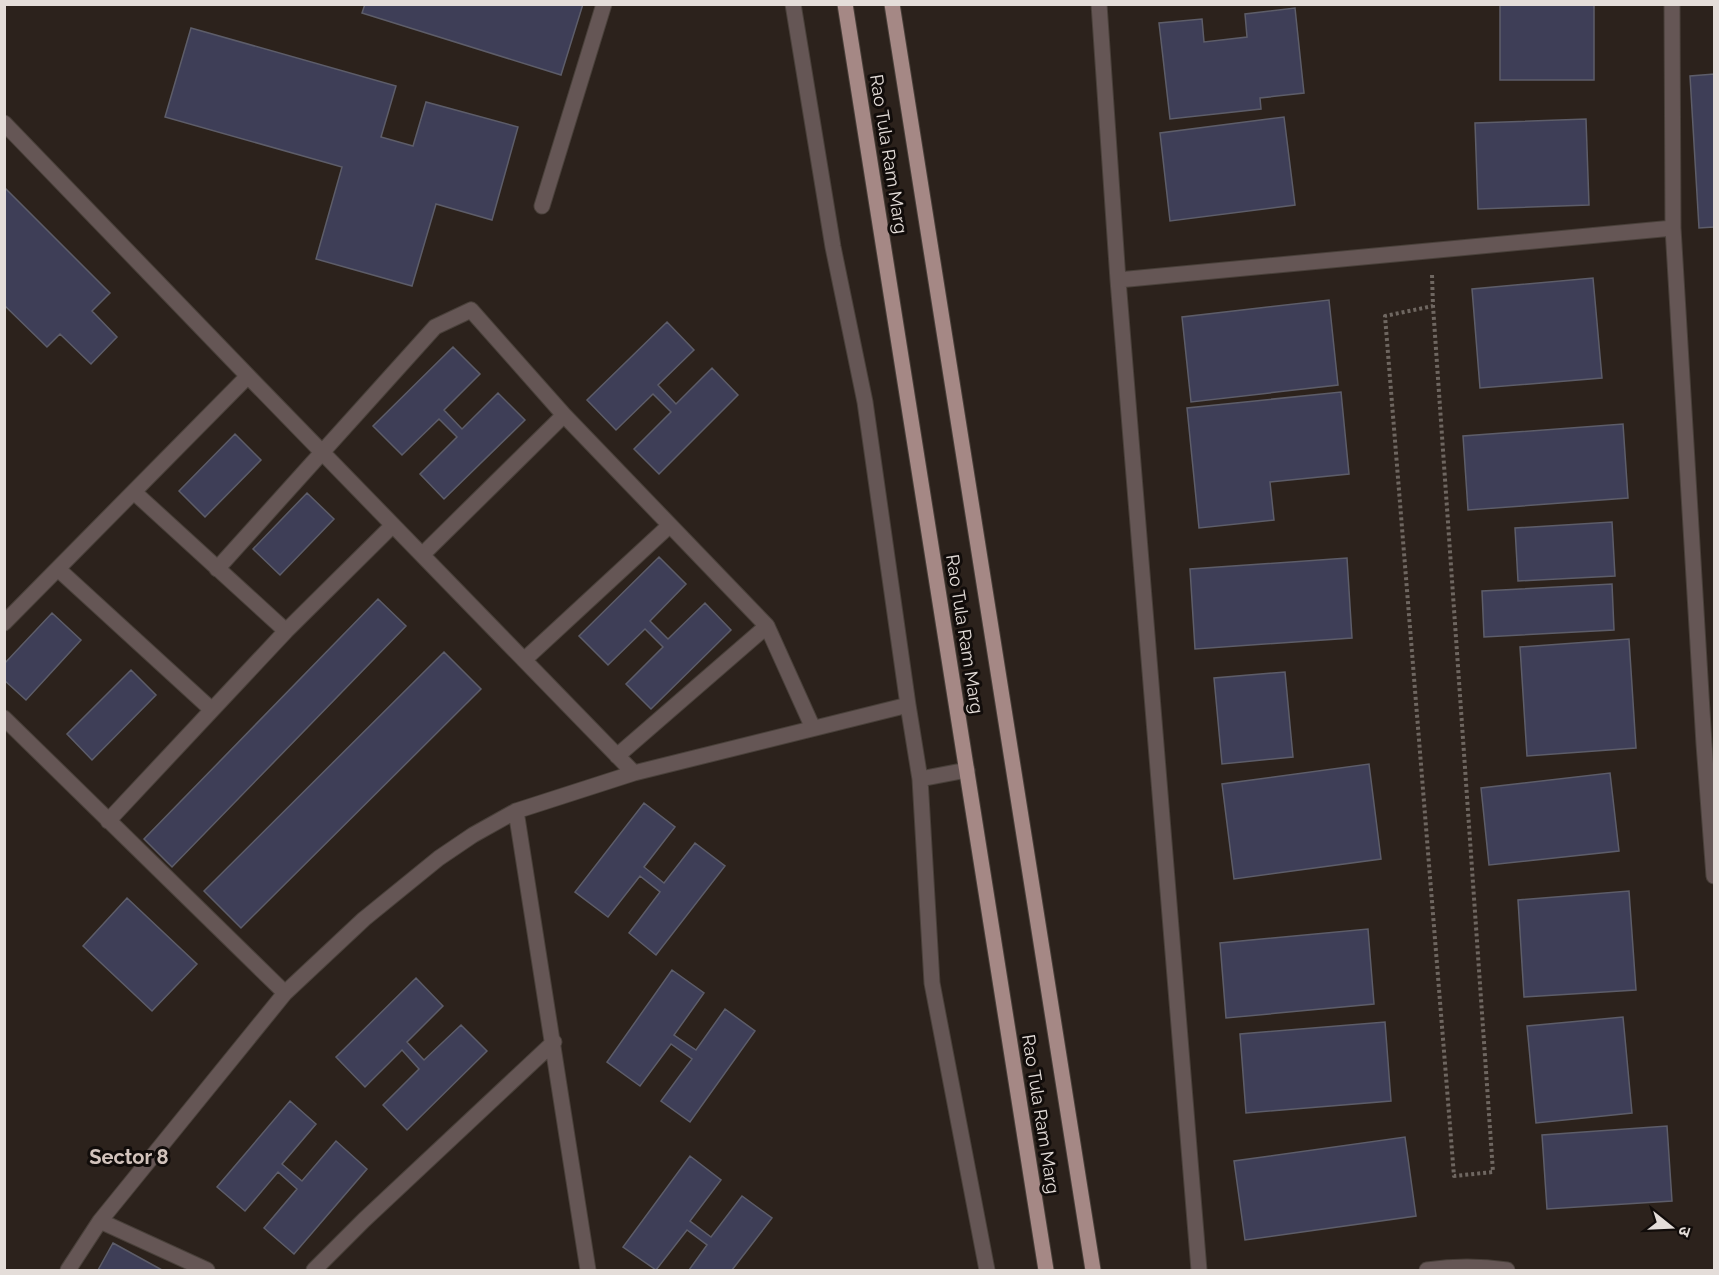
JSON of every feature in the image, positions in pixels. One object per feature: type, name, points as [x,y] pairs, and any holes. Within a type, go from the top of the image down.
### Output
[{"type":"main road","name":"Rao Tula Ram Marg","points":[[845,4],[1047,1270]]},
{"type":"main road","name":"Rao Tula Ram Marg","points":[[892,4],[1093,1270]]},
{"type":"street","points":[[542,206],[604,4]]},
{"type":"street","points":[[794,4],[833,247],[865,402],[920,779],[932,983],[987,1270]]},
{"type":"street","points":[[1099,4],[1118,280],[1199,1270]]},
{"type":"street","points":[[1672,4],[1673,228],[1709,744],[1714,876]]},
{"type":"street","points":[[4,123],[634,773]]},
{"type":"street","points":[[1118,280],[1673,228]]},
{"type":"street","points":[[217,569],[435,327],[471,310],[564,415],[766,626],[813,728]]},
{"type":"street","points":[[4,623],[248,376]]},
{"type":"street","points":[[422,555],[564,415]]},
{"type":"street","points":[[134,492],[286,631]]},
{"type":"street","points":[[108,820],[286,631],[393,525]]},
{"type":"street","points":[[524,660],[669,526]]},
{"type":"street","points":[[58,569],[212,710]]},
{"type":"street","points":[[617,756],[766,626]]},
{"type":"street","points":[[68,1270],[100,1221],[285,993],[364,919],[439,858],[473,835],[516,811],[634,773],[908,705]]},
{"type":"street","points":[[4,718],[285,993]]},
{"type":"street","points":[[920,779],[967,770]]},
{"type":"street","points":[[516,811],[588,1270]]},
{"type":"street","points":[[314,1270],[364,1220],[554,1042]]},
{"type":"street","points":[[100,1221],[207,1270]]},
{"type":"street","points":[[1427,1270],[1452,1267],[1507,1270]]},
{"type":"path","points":[[1432,251],[1433,306],[1494,1172],[1454,1176],[1384,316],[1433,306]]},
{"type":"building","points":[[365,4],[583,4],[561,75],[362,13]]},
{"type":"building","points":[[1500,4],[1594,4],[1594,80],[1500,80]]},
{"type":"building","points":[[1295,8],[1304,93],[1260,98],[1261,109],[1170,119],[1159,23],[1202,19],[1204,42],[1247,37],[1245,14]]},
{"type":"building","points":[[191,28],[396,86],[381,137],[413,146],[426,102],[518,127],[492,220],[436,204],[412,286],[316,259],[342,167],[165,117]]},
{"type":"building","points":[[1714,74],[1714,227],[1699,228],[1690,76]]},
{"type":"building","points":[[1284,117],[1295,205],[1170,221],[1160,133]]},
{"type":"building","points":[[1586,119],[1589,205],[1478,209],[1475,123]]},
{"type":"building","points":[[4,187],[110,293],[92,311],[117,337],[91,364],[60,334],[47,347],[4,305]]},
{"type":"building","points":[[1593,278],[1602,378],[1480,388],[1472,289]]},
{"type":"building","points":[[1329,300],[1338,385],[1191,402],[1182,317]]},
{"type":"building","points":[[667,322],[694,350],[658,385],[676,404],[712,368],[738,395],[659,474],[634,449],[671,412],[653,394],[616,430],[587,400]]},
{"type":"building","points":[[453,347],[480,374],[444,410],[462,429],[498,393],[525,420],[444,499],[420,474],[457,437],[439,419],[402,455],[373,426]]},
{"type":"building","points":[[1341,392],[1349,474],[1270,482],[1274,520],[1199,528],[1187,408]]},
{"type":"building","points":[[1623,424],[1628,498],[1468,510],[1463,436]]},
{"type":"building","points":[[235,434],[261,460],[205,517],[179,491]]},
{"type":"building","points":[[307,493],[334,519],[280,575],[253,549]]},
{"type":"building","points":[[1612,522],[1615,576],[1518,581],[1515,528]]},
{"type":"building","points":[[659,557],[686,584],[650,621],[668,639],[705,603],[731,630],[651,709],[626,684],[663,647],[645,629],[608,665],[579,636]]},
{"type":"building","points":[[1347,558],[1352,638],[1195,649],[1190,569]]},
{"type":"building","points":[[1612,584],[1614,630],[1484,637],[1482,591]]},
{"type":"building","points":[[378,599],[406,626],[172,867],[144,839]]},
{"type":"building","points":[[52,613],[81,640],[26,700],[4,680],[4,664]]},
{"type":"building","points":[[1629,639],[1636,748],[1527,756],[1520,647]]},
{"type":"building","points":[[444,652],[481,689],[241,928],[204,891]]},
{"type":"building","points":[[131,670],[156,695],[92,760],[67,734]]},
{"type":"building","points":[[1285,672],[1293,757],[1222,764],[1214,678]]},
{"type":"building","points":[[1369,764],[1381,859],[1234,879],[1222,784]]},
{"type":"building","points":[[1610,773],[1619,851],[1489,865],[1481,788]]},
{"type":"building","points":[[644,803],[675,827],[644,867],[664,883],[695,843],[725,866],[656,955],[629,933],[660,892],[640,876],[608,917],[575,892]]},
{"type":"building","points":[[1629,891],[1636,990],[1524,997],[1518,900]]},
{"type":"building","points":[[127,898],[197,964],[152,1011],[83,946]]},
{"type":"building","points":[[1368,929],[1374,1004],[1226,1018],[1220,943]]},
{"type":"building","points":[[672,970],[704,993],[674,1035],[696,1050],[725,1009],[755,1031],[690,1122],[661,1101],[692,1059],[671,1044],[640,1086],[607,1062]]},
{"type":"building","points":[[416,978],[443,1006],[407,1042],[424,1060],[461,1025],[487,1051],[407,1130],[383,1105],[419,1069],[402,1050],[365,1087],[336,1057]]},
{"type":"building","points":[[1623,1017],[1632,1113],[1536,1123],[1527,1026]]},
{"type":"building","points":[[1385,1022],[1391,1101],[1246,1113],[1240,1034]]},
{"type":"building","points":[[290,1101],[316,1124],[282,1164],[302,1181],[336,1141],[367,1169],[294,1254],[264,1228],[297,1189],[278,1172],[245,1211],[217,1187]]},
{"type":"building","points":[[1667,1126],[1672,1201],[1547,1209],[1542,1135]]},
{"type":"building","points":[[1405,1137],[1416,1216],[1245,1240],[1234,1161]]},
{"type":"building","points":[[690,1156],[721,1180],[690,1221],[711,1237],[742,1196],[772,1218],[732,1270],[689,1270],[707,1245],[687,1230],[656,1270],[623,1247]]},
{"type":"building","points":[[113,1243],[162,1270],[98,1270]]},
{"type":"district","name":"Sector 8","points":[[129,1157]]}]
